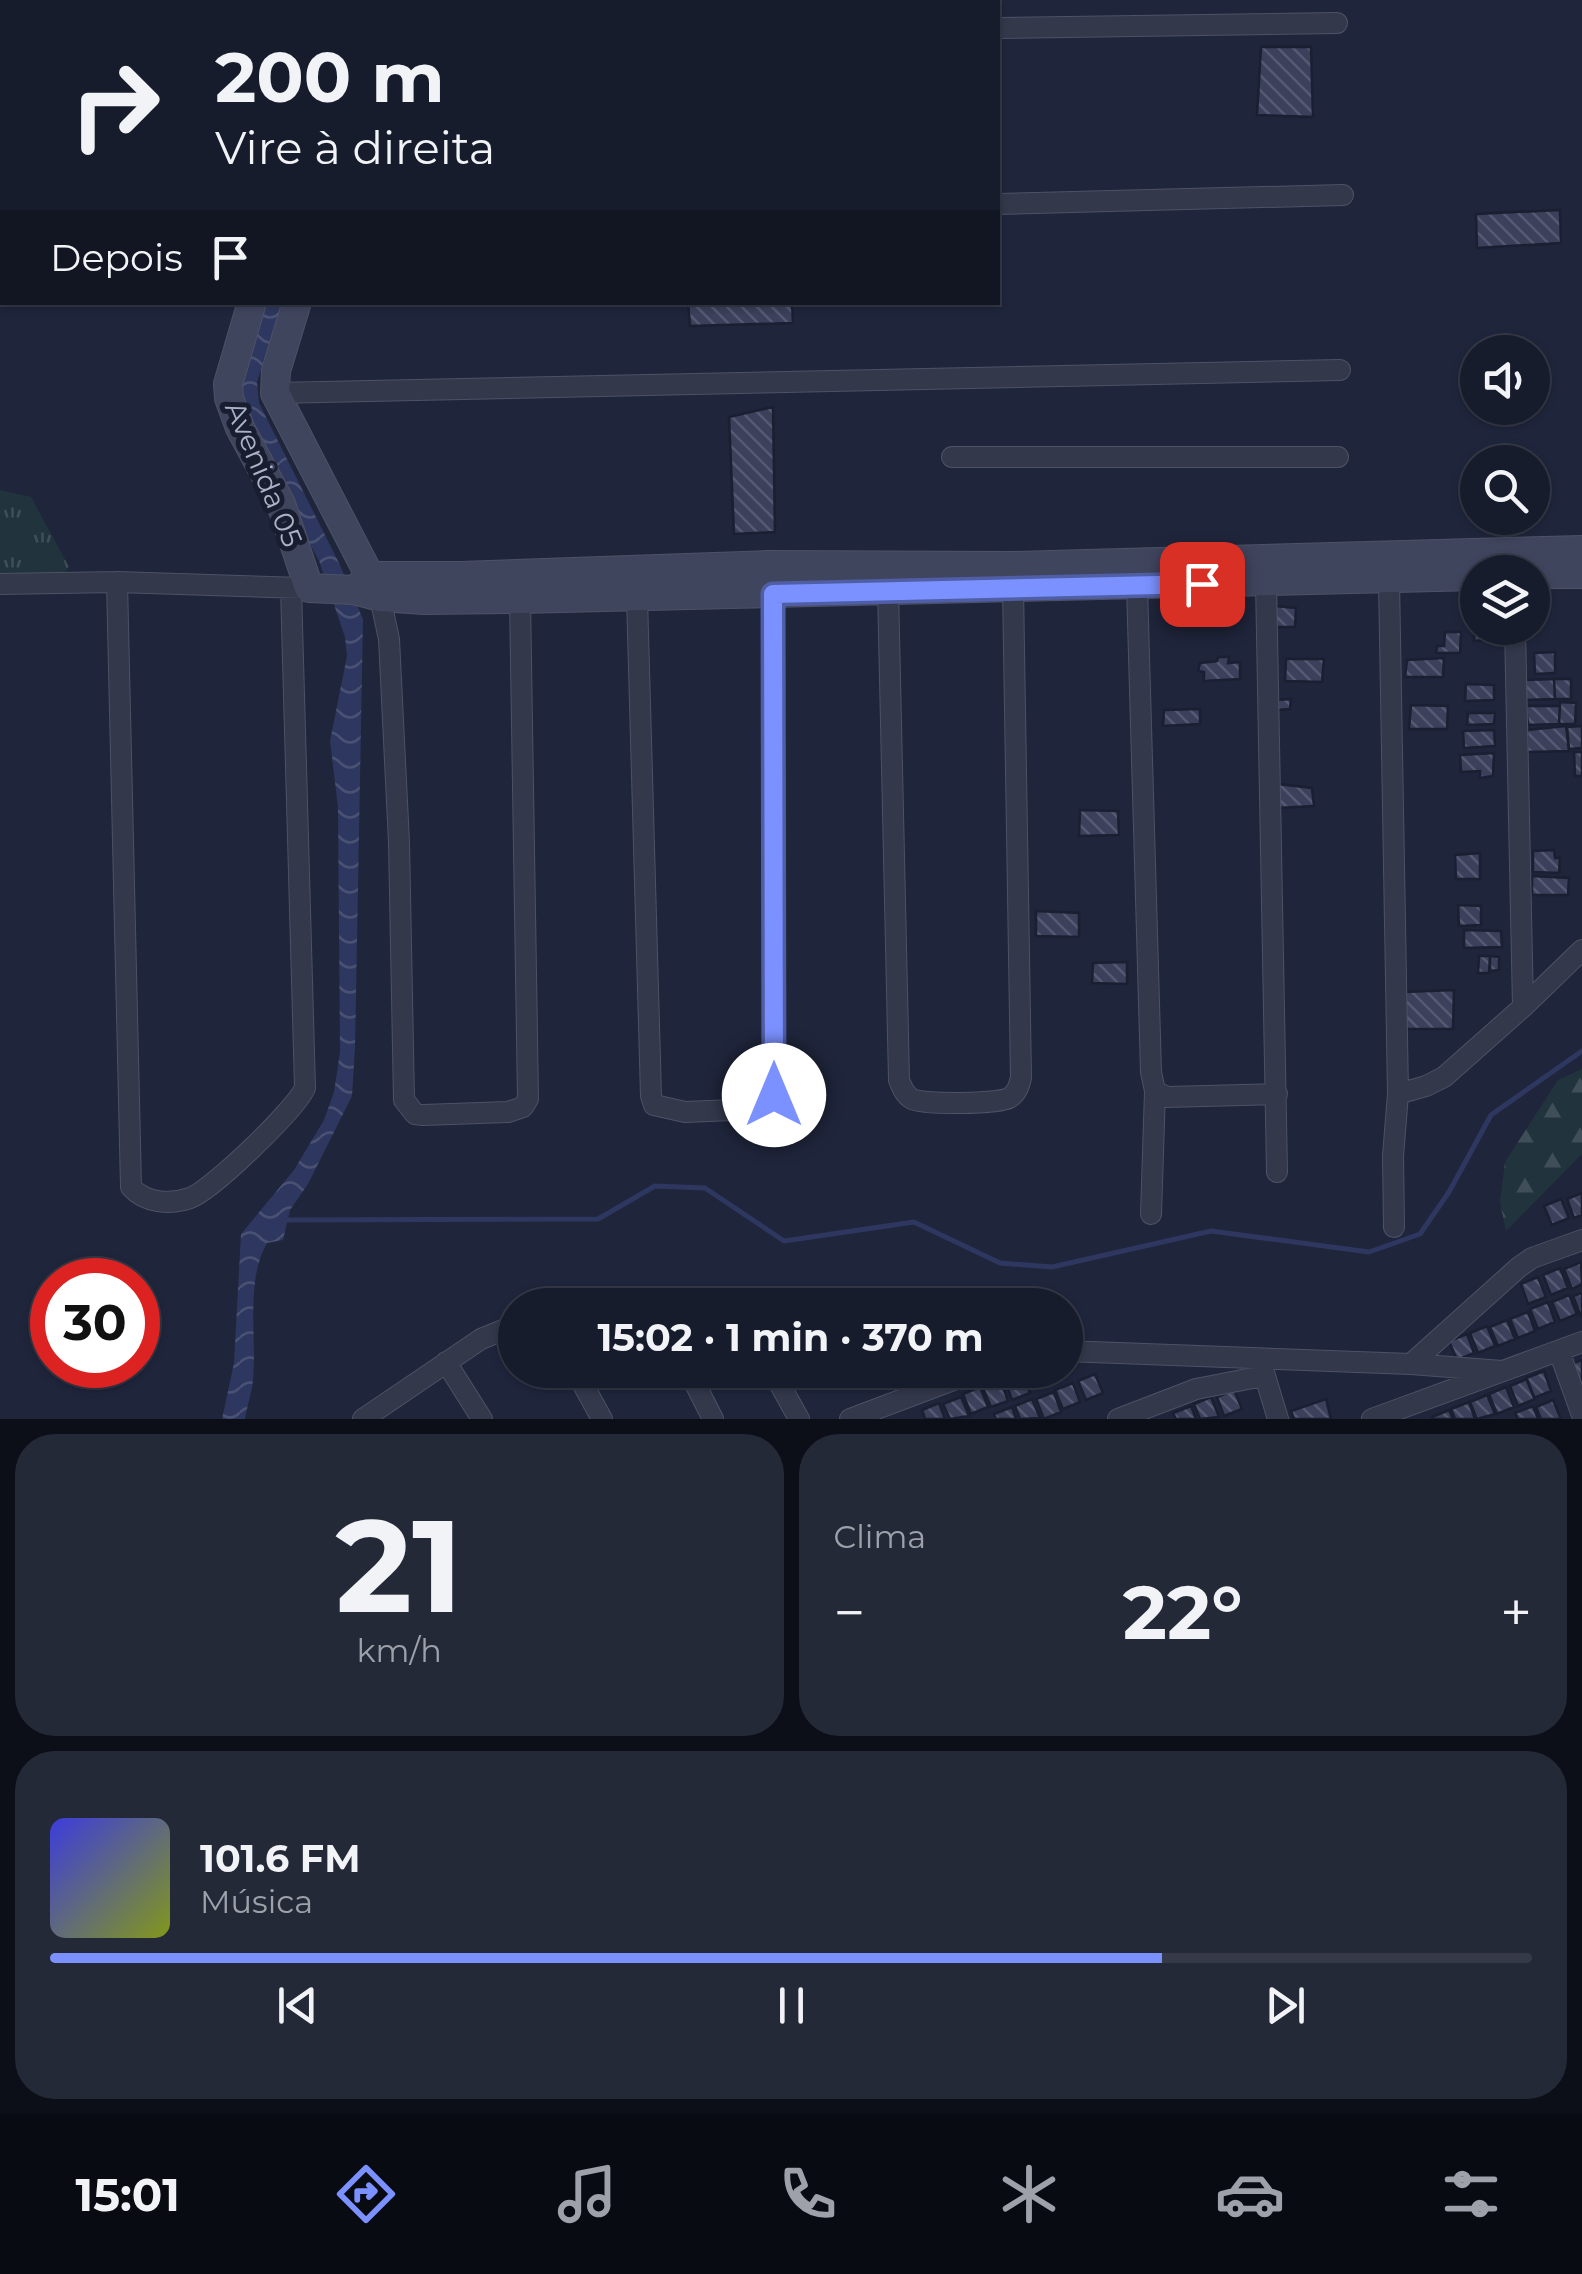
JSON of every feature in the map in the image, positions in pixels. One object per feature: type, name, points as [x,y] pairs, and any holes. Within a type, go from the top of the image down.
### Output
[{"type":"main road","name":"Avenida 05","points":[[251,305],[228,384],[229,398],[240,428],[281,504],[307,588]]},
{"type":"main road","points":[[297,305],[276,370],[275,393],[364,588]]},
{"type":"main road","points":[[364,588],[461,576],[768,565],[1012,566],[1582,550]]},
{"type":"main road","points":[[1550,574],[1582,574]]},
{"type":"main road","points":[[307,588],[520,599],[1460,577]]},
{"type":"street","points":[[1000,28],[1336,23]]},
{"type":"street","points":[[1000,204],[1343,195]]},
{"type":"street","points":[[275,393],[1340,370]]},
{"type":"street","points":[[952,457],[1338,458]]},
{"type":"street","points":[[1389,580],[1398,1094],[1393,1156],[1394,1228]]},
{"type":"street","points":[[1266,581],[1277,1172]]},
{"type":"street","points":[[0,584],[117,582],[307,588],[304,1088],[295,1106],[281,1120],[195,1196],[173,1202],[153,1200],[131,1187],[117,582]]},
{"type":"street","points":[[1137,586],[1151,1072],[1155,1091],[1151,1214]]},
{"type":"street","points":[[888,589],[898,1080],[903,1091],[917,1102],[998,1102],[1010,1097],[1021,1078],[1012,587]]},
{"type":"street","points":[[364,588],[389,638],[404,1100],[415,1114],[423,1115],[508,1112],[523,1107],[528,1099],[520,599]]},
{"type":"street","points":[[638,597],[650,1096],[654,1106],[685,1112],[756,1108],[774,1095],[773,594]]},
{"type":"street","points":[[1515,645],[1522,1007]]},
{"type":"street","points":[[1398,1094],[1444,1077],[1582,950]]},
{"type":"street","points":[[1155,1091],[1167,1096],[1277,1094]]},
{"type":"street","points":[[1411,1364],[1519,1267],[1532,1258],[1582,1240]]},
{"type":"street","points":[[363,1419],[385,1412],[446,1362],[498,1332]]},
{"type":"street","points":[[1372,1419],[1582,1342]]},
{"type":"street","points":[[1559,1351],[1582,1415]]},
{"type":"street","points":[[1083,1353],[1262,1368],[1411,1364],[1502,1371]]},
{"type":"street","points":[[446,1362],[482,1419]]},
{"type":"street","points":[[1118,1419],[1262,1368]]},
{"type":"street","points":[[1262,1368],[1278,1419]]},
{"type":"street","points":[[585,1388],[602,1419]]},
{"type":"street","points":[[697,1388],[713,1419]]},
{"type":"street","points":[[782,1388],[799,1419]]},
{"type":"street","points":[[850,1419],[932,1388]]},
{"type":"green space","points":[[0,490],[31,497],[69,567],[63,574],[0,574]]},
{"type":"green space","points":[[1582,1069],[1582,1154],[1506,1231],[1500,1202],[1505,1162],[1558,1080]]},
{"type":"water","points":[[264,305],[281,305],[257,382],[259,403],[363,619],[352,1096],[308,1184],[290,1210],[283,1240],[267,1243],[260,1258],[254,1292],[253,1379],[245,1419],[222,1419],[234,1363],[241,1234],[294,1170],[324,1120],[334,1092],[340,1052],[338,807],[330,741],[347,656],[345,637],[319,561],[266,461],[237,392]]},
{"type":"building","points":[[1261,47],[1311,47],[1313,117],[1257,115]]},
{"type":"building","points":[[1560,210],[1561,243],[1477,248],[1476,214]]},
{"type":"building","points":[[688,305],[792,305],[793,323],[690,326]]},
{"type":"building","points":[[773,407],[775,532],[734,534],[729,417]]},
{"type":"building","points":[[1275,606],[1296,608],[1295,627],[1275,627]]},
{"type":"building","points":[[1445,632],[1460,632],[1460,653],[1436,653],[1437,646],[1444,646]]},
{"type":"building","points":[[1555,652],[1555,673],[1535,674],[1534,653]]},
{"type":"building","points":[[1218,657],[1229,657],[1228,663],[1240,662],[1240,679],[1204,681],[1204,672],[1198,671],[1200,663],[1217,661]]},
{"type":"building","points":[[1444,658],[1443,677],[1405,677],[1407,660]]},
{"type":"building","points":[[1286,659],[1324,659],[1322,682],[1285,681]]},
{"type":"building","points":[[1554,679],[1555,699],[1524,700],[1523,680]]},
{"type":"building","points":[[1554,679],[1571,679],[1571,699],[1555,699]]},
{"type":"building","points":[[1466,684],[1494,685],[1494,700],[1465,701]]},
{"type":"building","points":[[1291,699],[1290,709],[1276,710],[1276,700]]},
{"type":"building","points":[[1560,702],[1576,703],[1575,724],[1559,724]]},
{"type":"building","points":[[1411,705],[1448,706],[1447,729],[1409,729]]},
{"type":"building","points":[[1526,706],[1560,706],[1559,724],[1528,725]]},
{"type":"building","points":[[1200,709],[1200,724],[1163,726],[1164,710]]},
{"type":"building","points":[[1468,713],[1495,713],[1494,724],[1467,725]]},
{"type":"building","points":[[1566,726],[1569,751],[1527,752],[1527,730]]},
{"type":"building","points":[[1582,726],[1582,748],[1569,749],[1567,727]]},
{"type":"building","points":[[1494,730],[1495,746],[1464,748],[1463,731]]},
{"type":"building","points":[[1574,752],[1582,752],[1582,776],[1575,776]]},
{"type":"building","points":[[1494,753],[1493,776],[1480,778],[1480,771],[1461,772],[1460,755]]},
{"type":"building","points":[[1278,784],[1312,788],[1314,806],[1278,808]]},
{"type":"building","points":[[1080,810],[1118,811],[1119,835],[1079,836]]},
{"type":"building","points":[[1554,850],[1555,858],[1560,858],[1559,873],[1533,872],[1533,851]]},
{"type":"building","points":[[1480,853],[1480,879],[1456,879],[1455,855]]},
{"type":"building","points":[[1532,876],[1569,878],[1568,895],[1532,895]]},
{"type":"building","points":[[1458,905],[1481,906],[1481,925],[1459,926]]},
{"type":"building","points":[[1036,911],[1079,913],[1079,937],[1036,936]]},
{"type":"building","points":[[1464,930],[1501,931],[1502,947],[1464,948]]},
{"type":"building","points":[[1479,956],[1490,956],[1489,973],[1478,973]]},
{"type":"building","points":[[1490,956],[1499,957],[1499,970],[1490,971]]},
{"type":"building","points":[[1127,962],[1127,984],[1092,983],[1093,963]]},
{"type":"building","points":[[1454,990],[1453,1029],[1404,1029],[1404,992]]},
{"type":"building","points":[[1582,1193],[1582,1215],[1574,1218],[1567,1199]]},
{"type":"building","points":[[1561,1199],[1569,1218],[1552,1225],[1544,1206]]},
{"type":"building","points":[[1581,1262],[1582,1284],[1572,1289],[1564,1269]]},
{"type":"building","points":[[1560,1268],[1568,1288],[1551,1295],[1543,1275]]},
{"type":"building","points":[[1538,1277],[1546,1297],[1528,1304],[1521,1284]]},
{"type":"building","points":[[1582,1293],[1582,1315],[1581,1316],[1573,1296]]},
{"type":"building","points":[[1569,1295],[1577,1314],[1560,1321],[1552,1302]]},
{"type":"building","points":[[1548,1302],[1555,1322],[1538,1329],[1530,1309]]},
{"type":"building","points":[[1528,1312],[1535,1331],[1518,1338],[1510,1319]]},
{"type":"building","points":[[1507,1320],[1515,1339],[1498,1346],[1490,1327]]},
{"type":"building","points":[[1487,1326],[1495,1346],[1478,1353],[1470,1333]]},
{"type":"building","points":[[1467,1334],[1474,1353],[1457,1360],[1449,1341]]},
{"type":"building","points":[[1582,1360],[1582,1382],[1574,1386],[1566,1366]]},
{"type":"building","points":[[1544,1371],[1551,1391],[1534,1398],[1526,1378]]},
{"type":"building","points":[[1095,1374],[1103,1393],[1086,1400],[1081,1388],[1083,1379]]},
{"type":"building","points":[[1527,1379],[1535,1399],[1518,1406],[1510,1386]]},
{"type":"building","points":[[1506,1387],[1514,1407],[1497,1414],[1489,1394]]},
{"type":"building","points":[[980,1388],[988,1407],[971,1414],[963,1394]]},
{"type":"building","points":[[983,1388],[1003,1388],[1008,1401],[991,1407]]},
{"type":"building","points":[[1008,1388],[1028,1388],[1030,1393],[1012,1400]]},
{"type":"building","points":[[1075,1388],[1080,1402],[1063,1409],[1055,1390]]},
{"type":"building","points":[[1234,1390],[1242,1409],[1224,1416],[1217,1397]]},
{"type":"building","points":[[1054,1392],[1061,1412],[1044,1419],[1036,1399]]},
{"type":"building","points":[[1487,1395],[1495,1414],[1477,1419],[1470,1402]]},
{"type":"building","points":[[961,1397],[969,1416],[950,1419],[943,1404]]},
{"type":"building","points":[[1211,1397],[1219,1417],[1200,1419],[1194,1404]]},
{"type":"building","points":[[1032,1399],[1040,1418],[1020,1419],[1015,1406]]},
{"type":"building","points":[[1326,1399],[1331,1419],[1294,1419],[1291,1411]]},
{"type":"building","points":[[1553,1400],[1561,1419],[1541,1419],[1536,1407]]},
{"type":"building","points":[[1469,1402],[1475,1419],[1455,1419],[1451,1409]]},
{"type":"building","points":[[939,1403],[945,1419],[925,1419],[922,1410]]},
{"type":"building","points":[[1191,1406],[1196,1419],[1176,1419],[1173,1413]]},
{"type":"building","points":[[1533,1406],[1538,1419],[1518,1419],[1515,1413]]},
{"type":"building","points":[[1012,1407],[1016,1419],[996,1419],[994,1414]]},
{"type":"building","points":[[1449,1410],[1453,1419],[1432,1417]]},
{"type":"waterway","points":[[282,1220],[598,1219],[655,1186],[705,1188],[784,1241],[914,1222],[1000,1263],[1052,1267],[1211,1231],[1369,1252],[1420,1234],[1449,1192],[1491,1115],[1582,1051]]},
{"type":"route","points":[[774,1095],[773,594],[1202,584]]}]
